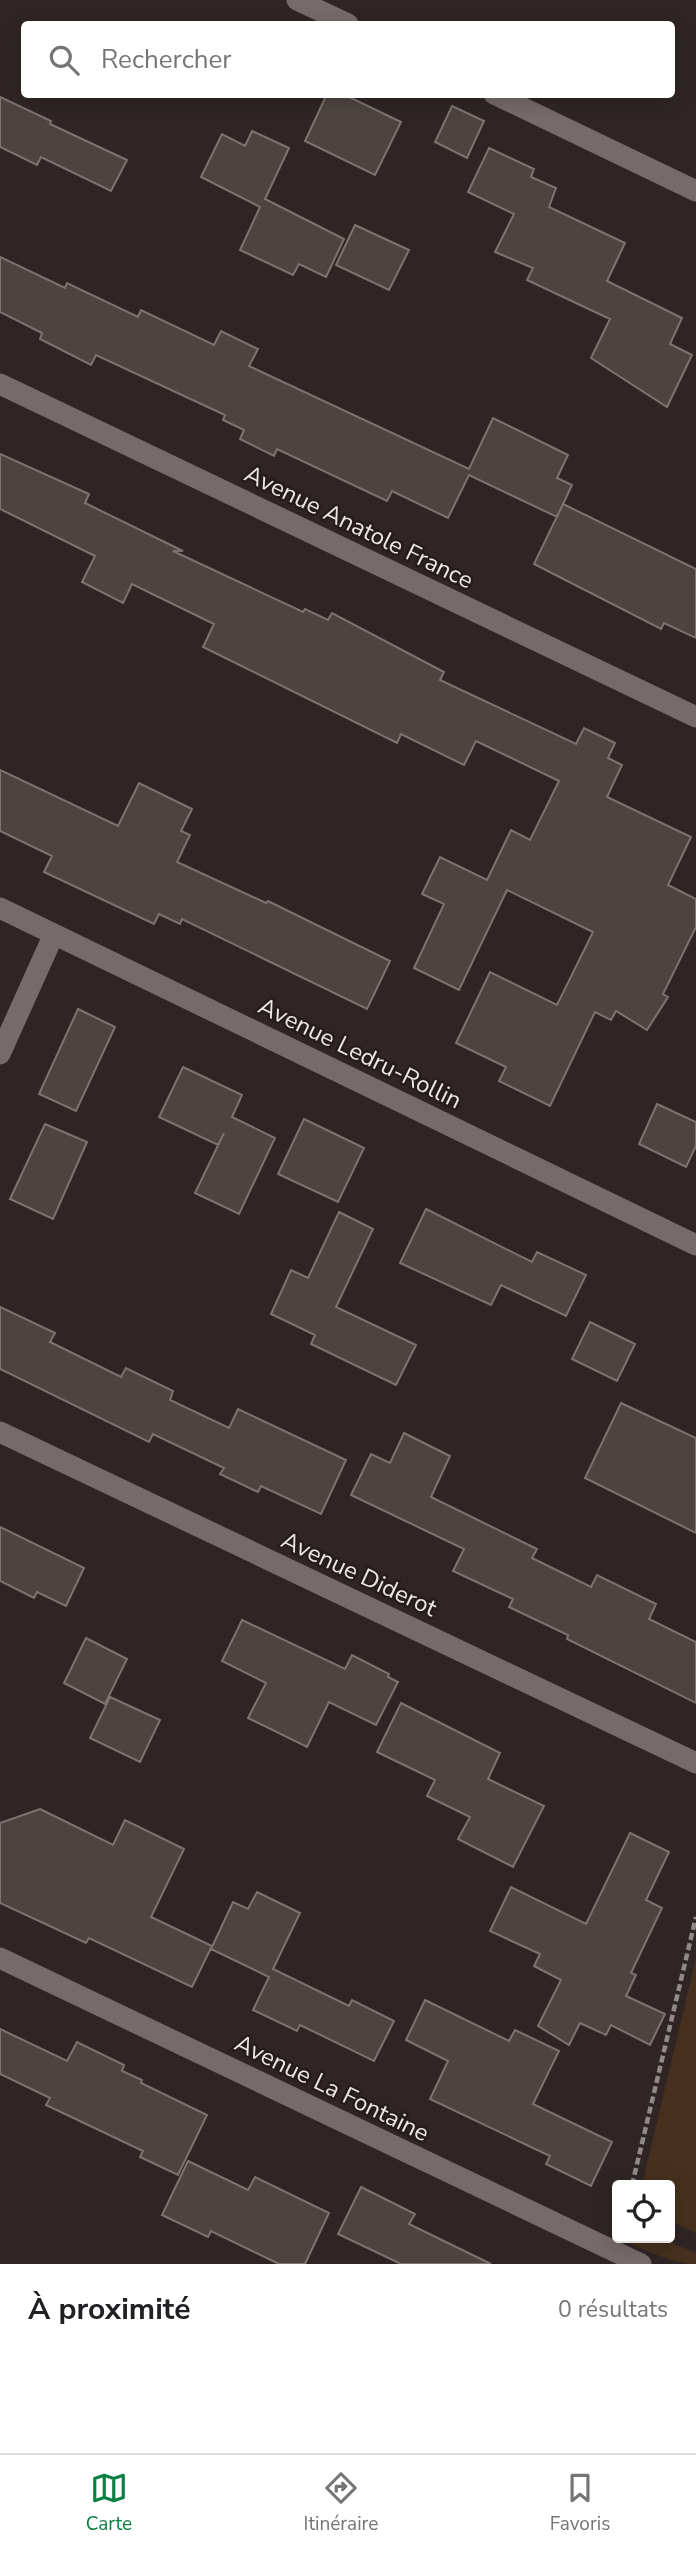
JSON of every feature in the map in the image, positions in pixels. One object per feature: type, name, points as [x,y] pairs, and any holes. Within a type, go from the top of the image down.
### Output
[{"type":"street","points":[[297,0],[342,21]]},
{"type":"street","points":[[502,98],[696,191]]},
{"type":"street","name":"Avenue Anatole France","points":[[0,384],[696,717]]},
{"type":"street","name":"Avenue Ledru-Rollin","points":[[0,908],[696,1245]]},
{"type":"street","points":[[0,1054],[54,934]]},
{"type":"street","name":"Avenue Diderot","points":[[0,1432],[696,1763]]},
{"type":"street","name":"Avenue La Fontaine","points":[[0,1958],[639,2263]]},
{"type":"path","points":[[633,2180],[696,1917]]},
{"type":"shaded area","points":[[696,1958],[696,2233],[675,2223],[675,2180],[643,2180]]},
{"type":"shaded area","points":[[628,2243],[672,2243],[696,2253],[696,2264],[679,2262]]},
{"type":"building","points":[[0,97],[127,160],[111,191],[41,157],[37,165],[0,147]]},
{"type":"building","points":[[325,98],[351,98],[401,122],[375,175],[305,141]]},
{"type":"building","points":[[452,106],[484,121],[467,158],[435,142]]},
{"type":"building","points":[[252,131],[289,148],[265,199],[344,239],[326,277],[299,264],[293,275],[240,250],[260,207],[201,177],[222,134],[245,146]]},
{"type":"building","points":[[489,148],[534,169],[531,177],[556,188],[549,207],[625,243],[607,281],[682,318],[670,344],[692,355],[667,407],[591,358],[610,319],[527,280],[533,268],[495,252],[514,214],[468,192]]},
{"type":"building","points":[[355,225],[409,250],[389,290],[336,265]]},
{"type":"building","points":[[0,257],[65,288],[67,283],[138,317],[141,310],[214,345],[221,331],[258,349],[249,366],[469,469],[493,418],[568,455],[557,478],[572,485],[557,517],[469,475],[448,518],[392,491],[387,501],[277,449],[274,456],[240,439],[244,430],[223,420],[225,415],[96,355],[91,365],[40,339],[42,333],[0,312]]},
{"type":"building","points":[[0,454],[89,494],[85,503],[183,551],[173,551],[303,612],[305,609],[328,620],[332,613],[444,672],[440,680],[576,744],[584,728],[615,743],[608,758],[622,765],[607,797],[691,837],[668,885],[696,899],[696,927],[663,994],[668,997],[647,1030],[616,1011],[611,1020],[595,1012],[550,1106],[499,1081],[506,1067],[456,1043],[490,972],[557,1005],[593,932],[507,890],[459,990],[414,968],[444,904],[422,894],[440,857],[487,880],[511,830],[530,840],[559,781],[476,741],[464,765],[401,734],[397,743],[203,647],[214,624],[132,584],[123,603],[82,582],[95,556],[0,509]]},
{"type":"building","points":[[563,504],[696,569],[696,638],[664,623],[661,629],[534,564]]},
{"type":"building","points":[[0,770],[118,826],[139,783],[192,809],[181,831],[190,835],[177,862],[266,903],[268,901],[390,961],[367,1009],[182,919],[180,924],[159,914],[154,924],[44,872],[52,856],[0,831]]},
{"type":"building","points":[[78,1009],[115,1027],[76,1111],[39,1094]]},
{"type":"building","points":[[183,1067],[242,1095],[232,1117],[275,1138],[239,1214],[195,1193],[224,1133],[218,1145],[159,1117]]},
{"type":"building","points":[[657,1104],[696,1122],[696,1146],[686,1167],[639,1144]]},
{"type":"building","points":[[304,1119],[364,1148],[338,1202],[278,1174]]},
{"type":"building","points":[[45,1124],[87,1142],[53,1219],[10,1199]]},
{"type":"building","points":[[426,1209],[532,1262],[537,1252],[586,1275],[566,1316],[501,1285],[491,1305],[400,1263]]},
{"type":"building","points":[[339,1212],[373,1229],[336,1307],[416,1345],[396,1385],[311,1344],[315,1335],[271,1314],[291,1270],[308,1278]]},
{"type":"building","points":[[0,1307],[55,1333],[50,1342],[121,1377],[126,1368],[173,1391],[170,1400],[229,1428],[238,1409],[346,1460],[321,1514],[261,1486],[258,1492],[220,1474],[224,1468],[153,1434],[149,1442],[0,1369]]},
{"type":"building","points":[[590,1322],[635,1344],[617,1381],[572,1359]]},
{"type":"building","points":[[621,1403],[696,1438],[696,1533],[585,1478]]},
{"type":"building","points":[[404,1433],[450,1456],[431,1497],[537,1549],[532,1558],[591,1587],[597,1575],[656,1604],[649,1619],[696,1642],[696,1703],[509,1607],[513,1599],[453,1571],[464,1549],[351,1495],[371,1454],[390,1463]]},
{"type":"building","points":[[0,1527],[84,1568],[66,1606],[37,1592],[34,1598],[0,1581]]},
{"type":"building","points":[[242,1620],[345,1669],[352,1655],[389,1674],[388,1677],[398,1682],[376,1725],[329,1702],[307,1747],[248,1718],[266,1683],[222,1661]]},
{"type":"building","points":[[86,1638],[127,1659],[105,1704],[64,1683]]},
{"type":"building","points":[[110,1697],[160,1720],[140,1762],[90,1738]]},
{"type":"building","points":[[401,1703],[500,1753],[488,1779],[544,1806],[513,1867],[458,1839],[470,1817],[427,1796],[435,1780],[377,1752]]},
{"type":"building","points":[[40,1809],[113,1845],[125,1820],[184,1849],[151,1917],[212,1946],[192,1987],[89,1938],[86,1943],[0,1903],[0,1823]]},
{"type":"building","points":[[630,1833],[669,1852],[646,1900],[662,1908],[631,1973],[636,1975],[626,1996],[665,2014],[650,2045],[611,2025],[606,2035],[580,2023],[569,2045],[538,2026],[561,1980],[534,1966],[540,1954],[490,1931],[511,1887],[586,1924]]},
{"type":"building","points":[[257,1892],[300,1913],[273,1969],[349,2006],[352,2000],[394,2021],[374,2061],[300,2025],[297,2031],[253,2010],[269,1977],[211,1949],[233,1902],[248,1909]]},
{"type":"building","points":[[425,2000],[509,2041],[515,2030],[559,2051],[533,2104],[612,2142],[591,2186],[546,2164],[550,2156],[430,2099],[448,2061],[406,2040]]},
{"type":"building","points":[[0,2029],[67,2061],[77,2042],[124,2065],[122,2071],[142,2080],[141,2083],[207,2115],[178,2175],[140,2157],[143,2151],[46,2105],[50,2098],[0,2074]]},
{"type":"building","points":[[188,2161],[248,2190],[255,2177],[329,2213],[305,2264],[279,2264],[211,2231],[208,2237],[162,2215]]},
{"type":"building","points":[[361,2187],[415,2214],[409,2224],[491,2264],[401,2264],[338,2234]]}]
